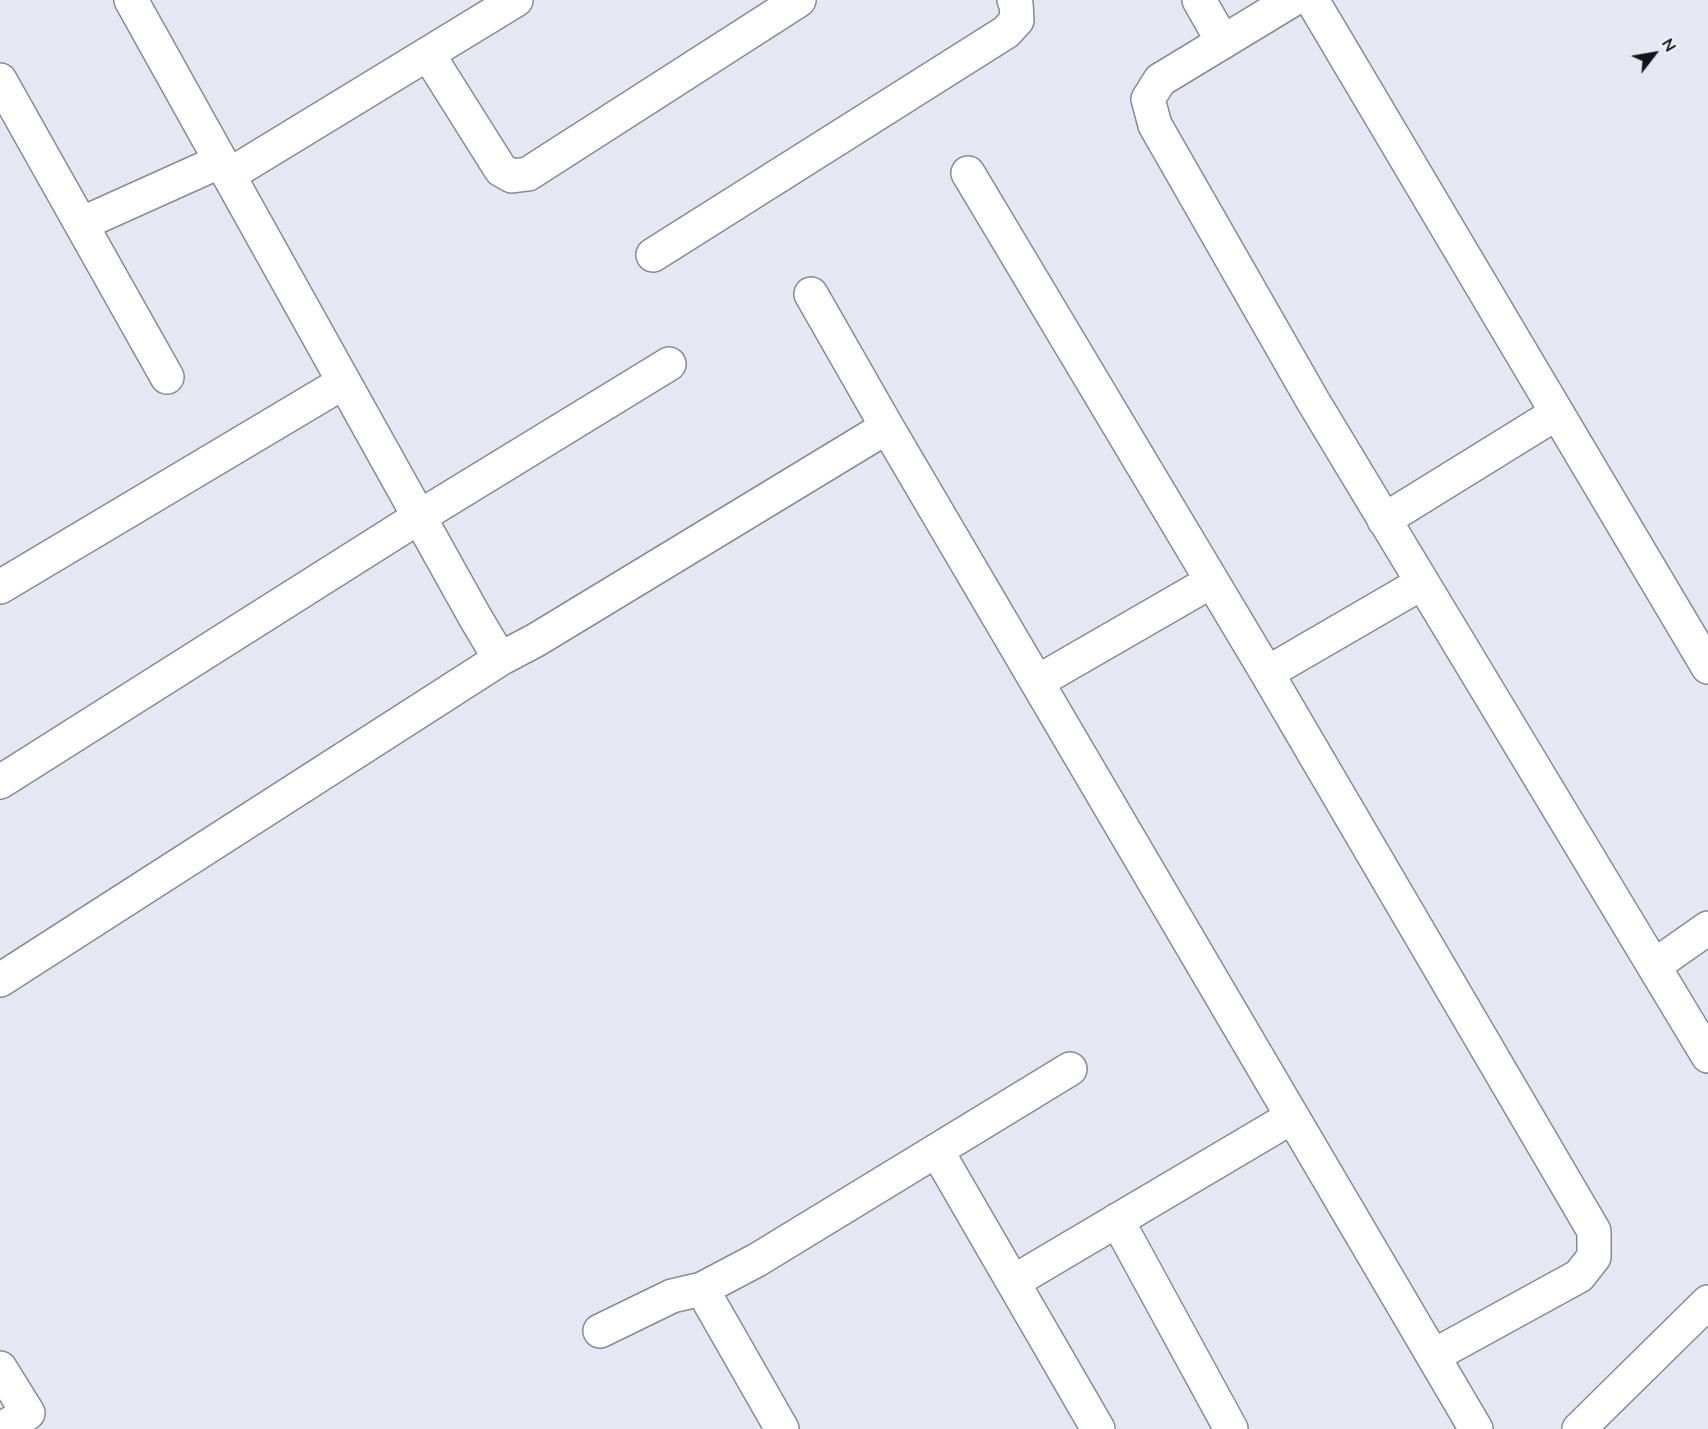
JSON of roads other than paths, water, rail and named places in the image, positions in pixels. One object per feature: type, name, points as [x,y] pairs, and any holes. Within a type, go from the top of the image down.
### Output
[{"type":"street","points":[[131,0],[500,659]]},
{"type":"street","points":[[81,224],[225,168],[428,54],[516,0]]},
{"type":"street","points":[[428,54],[501,170],[512,176],[528,174],[765,9],[799,0]]},
{"type":"street","points":[[652,255],[1006,32],[1017,21],[1014,0]]},
{"type":"street","points":[[1199,0],[1223,42]]},
{"type":"street","points":[[1292,0],[1161,80],[1148,99],[1155,125],[1313,401],[1708,1056]]},
{"type":"street","points":[[1312,0],[1708,667]]},
{"type":"street","points":[[0,80],[167,376]]},
{"type":"street","points":[[968,173],[1268,674],[1594,1231],[1594,1257],[1579,1276],[1433,1356]]},
{"type":"street","points":[[811,294],[1476,1429]]},
{"type":"street","points":[[0,782],[419,517],[669,364]]},
{"type":"street","points":[[0,587],[344,382]]},
{"type":"street","points":[[1384,520],[1557,413]]},
{"type":"street","points":[[0,980],[500,659],[536,640],[887,427]]},
{"type":"street","points":[[1037,682],[1212,581]]},
{"type":"street","points":[[1268,674],[1422,583]]},
{"type":"street","points":[[1654,966],[1708,928]]},
{"type":"street","points":[[600,1331],[672,1296],[702,1289],[757,1260],[1070,1069]]},
{"type":"street","points":[[1013,1282],[1292,1117]]},
{"type":"street","points":[[937,1151],[1098,1429]]},
{"type":"street","points":[[1117,1220],[1231,1429]]},
{"type":"street","points":[[702,1289],[782,1429]]},
{"type":"street","points":[[1579,1429],[1708,1302]]},
{"type":"street","points":[[0,1368],[28,1413],[1,1429]]}]
